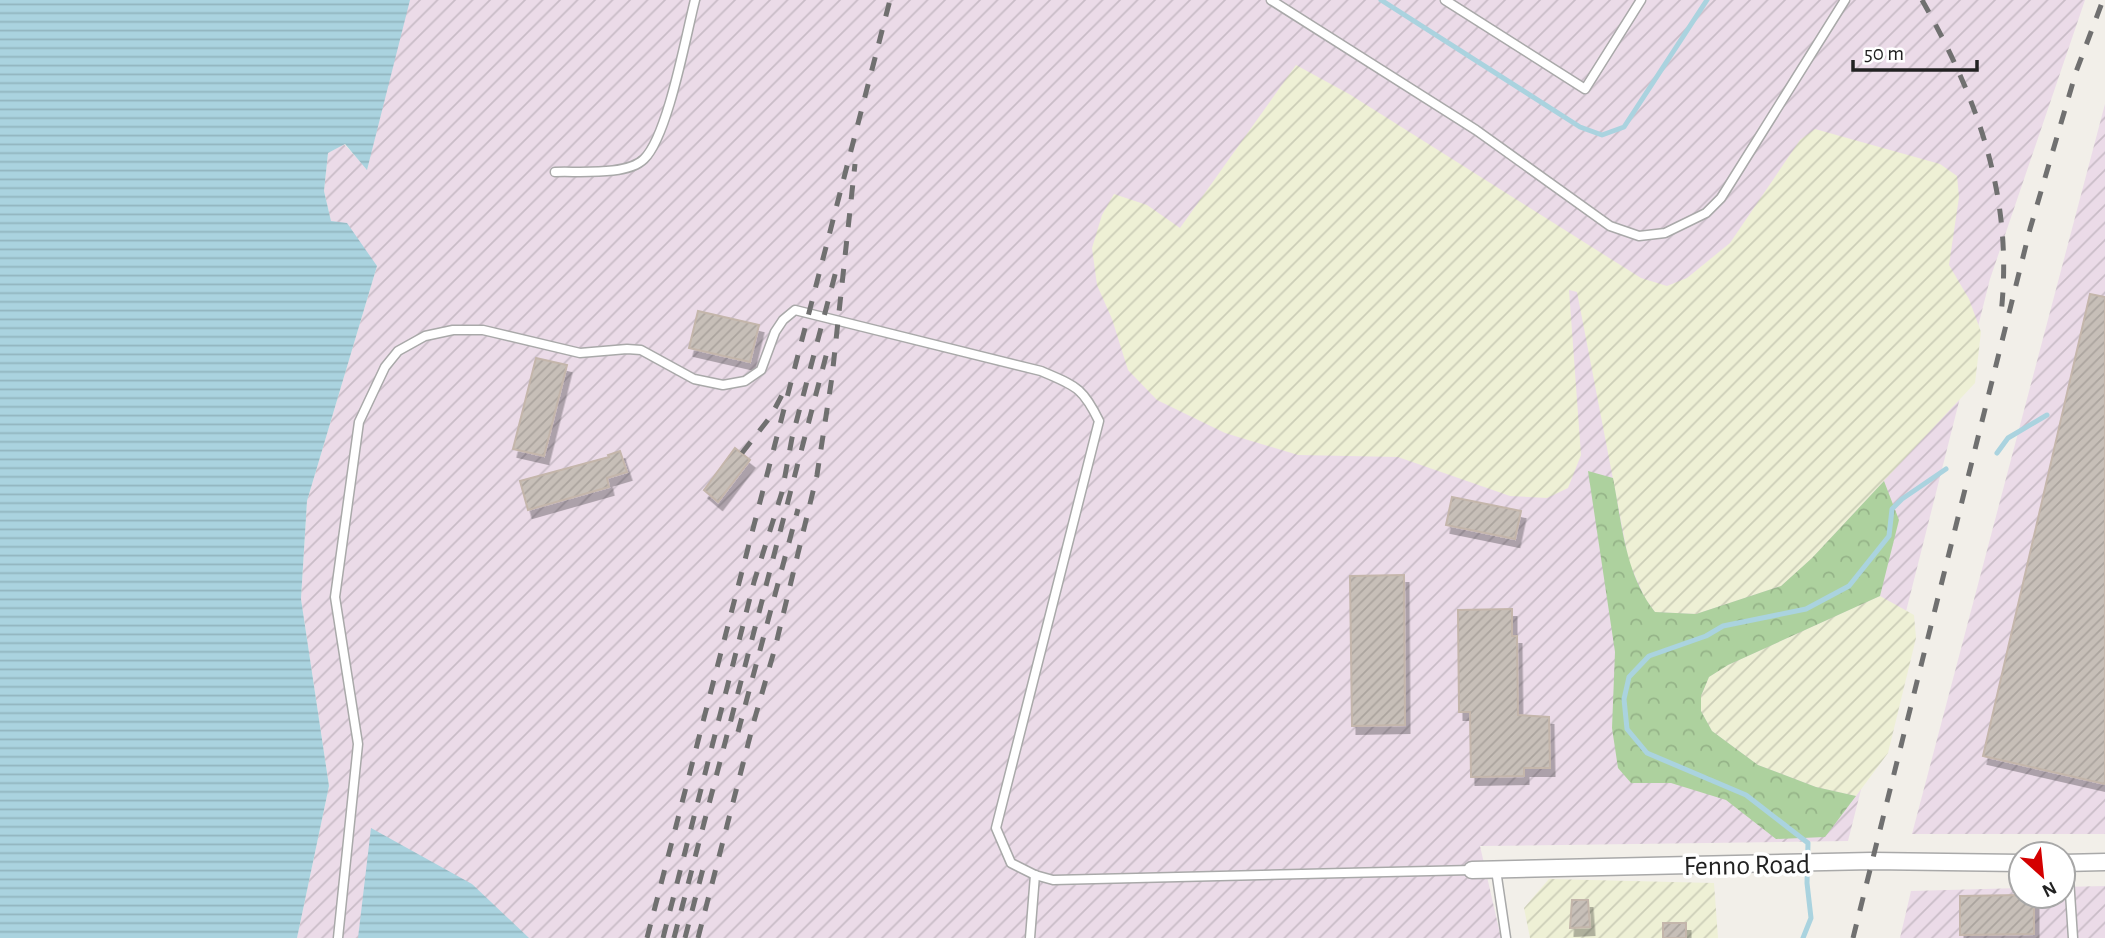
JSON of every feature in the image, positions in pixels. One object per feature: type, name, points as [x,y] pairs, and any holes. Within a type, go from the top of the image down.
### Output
[{"type":"street","name":"Fenno Road","points":[[1472,870],[1872,861],[2007,863]]},
{"type":"street","points":[[2077,863],[2105,862]]},
{"type":"lane","points":[[555,172],[621,170],[644,159],[663,127],[695,0]]},
{"type":"lane","points":[[1271,0],[1476,130],[1610,226],[1639,236],[1665,233],[1706,214],[1721,198],[1845,0]]},
{"type":"lane","points":[[1445,0],[1585,89],[1641,0]]},
{"type":"lane","points":[[338,938],[358,744],[335,597],[359,422],[384,367],[398,351],[425,336],[453,330],[483,330],[580,354],[641,350],[694,379],[723,385],[745,381],[761,370],[775,332],[783,320],[795,310],[1041,371],[1072,384],[1087,397],[1099,421],[996,828],[1011,863],[1035,875],[1054,880],[1472,870]]},
{"type":"lane","points":[[1496,870],[1506,938]]},
{"type":"lane","points":[[1030,938],[1035,875]]},
{"type":"lane","points":[[2070,910],[2073,938]]},
{"type":"shaded area","points":[[409,0],[2085,0],[1990,279],[1848,841],[1480,846],[1501,938],[297,938],[329,786],[301,599],[307,501],[377,266],[331,221],[324,191],[328,153],[344,144],[367,169]]},
{"type":"shaded area","points":[[2105,104],[2105,834],[1912,834]]},
{"type":"shaded area","points":[[2105,886],[2105,938],[1900,938],[1911,891],[2007,888],[2007,910],[2077,910],[2077,887]]},
{"type":"green space","points":[[1296,65],[1349,94],[1641,278],[1667,286],[1687,278],[1730,243],[1800,140],[1815,129],[1940,164],[1957,176],[1959,197],[1949,265],[1969,299],[1981,332],[1975,383],[1812,558],[1781,586],[1696,614],[1655,612],[1645,598],[1629,562],[1577,292],[1569,290],[1581,455],[1568,488],[1547,498],[1510,496],[1398,457],[1298,455],[1225,433],[1157,400],[1128,370],[1112,319],[1097,285],[1092,248],[1102,215],[1114,194],[1147,205],[1180,228]]},
{"type":"green space","points":[[1588,471],[1613,478],[1631,565],[1637,582],[1655,612],[1696,614],[1781,586],[1812,558],[1884,481],[1899,520],[1880,596],[1728,665],[1709,677],[1701,696],[1701,711],[1712,731],[1758,765],[1816,787],[1856,796],[1825,837],[1776,839],[1726,800],[1671,783],[1631,783],[1618,768],[1612,728],[1615,652]]},
{"type":"green space","points":[[1880,596],[1914,615],[1916,638],[1888,753],[1856,796],[1816,787],[1758,765],[1712,731],[1701,711],[1701,696],[1709,677],[1728,665]]},
{"type":"green space","points":[[1549,879],[1714,883],[1718,938],[1530,938],[1524,908]]},
{"type":"water","points":[[0,0],[410,0],[367,170],[345,144],[328,153],[324,191],[331,221],[347,223],[377,266],[307,501],[301,599],[329,786],[297,938],[0,938]]},
{"type":"water","points":[[371,828],[472,884],[529,938],[358,938]]},
{"type":"building","points":[[2090,294],[2105,297],[2105,784],[1983,756]]},
{"type":"building","points":[[698,311],[759,325],[750,362],[689,348]]},
{"type":"building","points":[[536,358],[567,365],[544,456],[513,449]]},
{"type":"building","points":[[735,448],[750,460],[718,502],[704,490]]},
{"type":"building","points":[[620,451],[627,472],[607,478],[609,487],[528,510],[520,481],[609,457],[608,455]]},
{"type":"building","points":[[1452,497],[1521,511],[1515,539],[1446,525]]},
{"type":"building","points":[[1404,575],[1405,725],[1352,726],[1350,576]]},
{"type":"building","points":[[1512,609],[1512,636],[1517,636],[1518,715],[1549,717],[1550,768],[1524,768],[1524,776],[1471,777],[1470,712],[1459,712],[1458,610]]},
{"type":"building","points":[[2007,895],[2007,910],[2034,910],[2034,934],[1960,935],[1960,896]]},
{"type":"building","points":[[1572,900],[1588,900],[1590,927],[1570,928]]},
{"type":"building","points":[[1663,923],[1686,923],[1686,938],[1663,938]]},
{"type":"waterway","points":[[1381,0],[1580,127],[1602,135],[1624,127],[1707,0]]},
{"type":"waterway","points":[[1997,453],[2008,438],[2047,415]]},
{"type":"waterway","points":[[1803,938],[1811,918],[1807,883],[1808,843],[1746,795],[1647,753],[1627,729],[1624,699],[1629,677],[1649,656],[1706,636],[1723,626],[1806,609],[1849,586],[1889,536],[1892,509],[1946,469]]},
{"type":"railway","points":[[647,938],[890,0]]},
{"type":"railway","points":[[1922,0],[1960,75],[1987,151],[2002,230],[2004,271],[2001,314]]},
{"type":"railway","points":[[1853,938],[2030,229],[2076,72],[2103,0]]},
{"type":"railway","points":[[698,938],[775,648],[817,475],[832,377],[855,164]]},
{"type":"railway","points":[[663,938],[754,582],[782,492],[792,438],[836,271]]},
{"type":"railway","points":[[674,938],[827,352]]},
{"type":"railway","points":[[742,453],[771,416],[783,393]]},
{"type":"railway","points":[[738,732],[798,509]]},
{"type":"railway","points":[[685,938],[705,861]]}]
